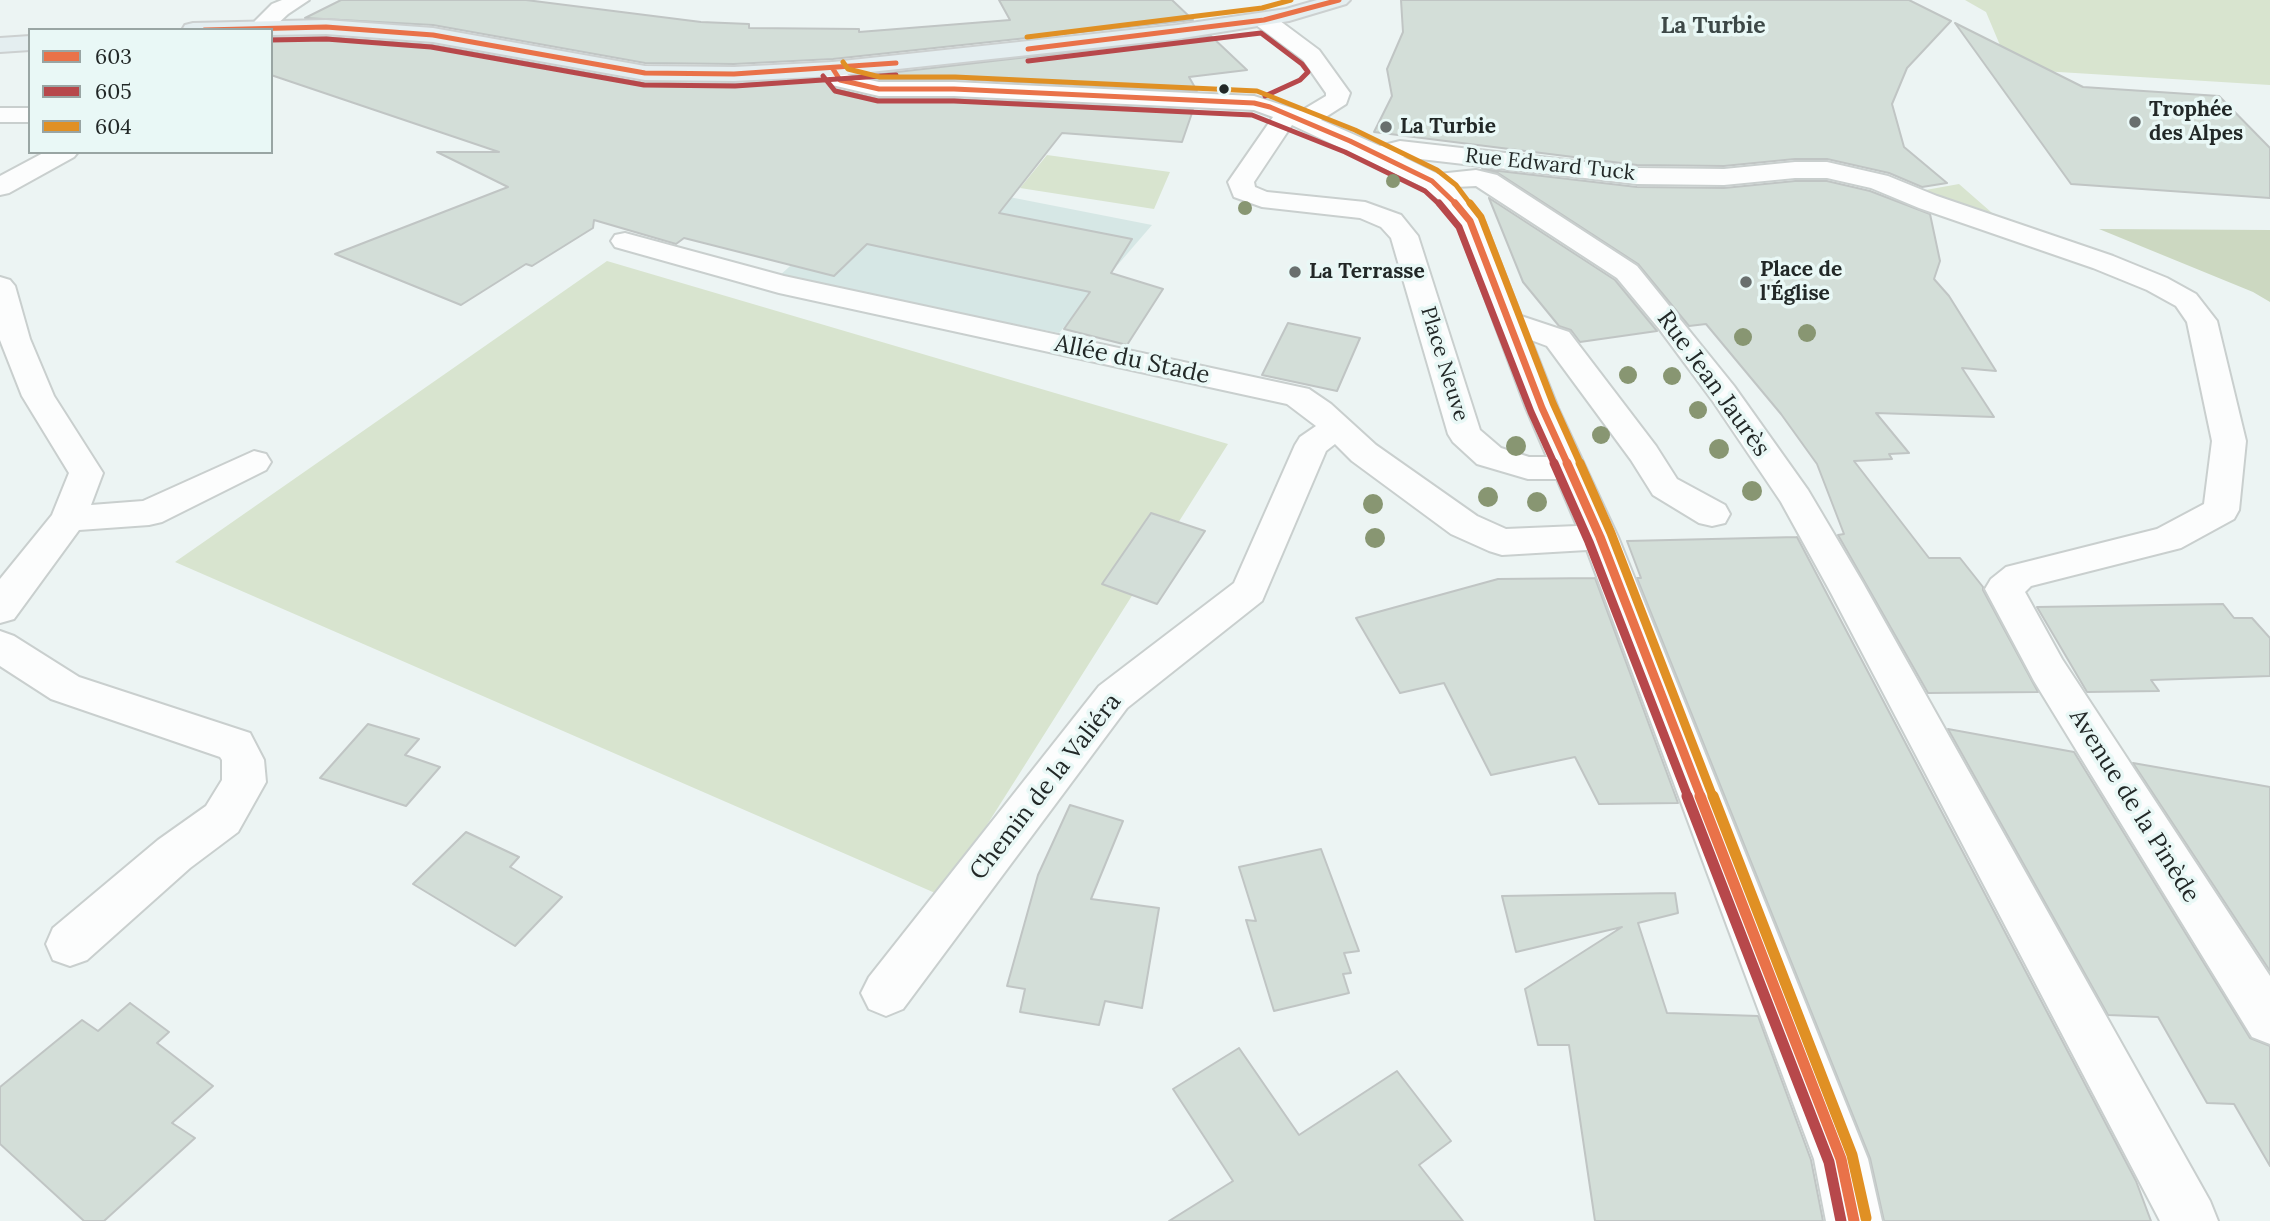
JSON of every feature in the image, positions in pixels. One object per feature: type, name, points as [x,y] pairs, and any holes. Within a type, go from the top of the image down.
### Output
[{"type":"main road","points":[[228,28],[326,27],[433,35],[645,73],[734,74],[833,69],[1073,44],[1264,20],[1339,0]]},
{"type":"main road","points":[[0,45],[28,43]]},
{"type":"street","points":[[263,26],[280,9],[298,0]]},
{"type":"street","points":[[1264,20],[1311,55],[1335,87],[1338,99],[1287,114]]},
{"type":"street","points":[[833,69],[839,80],[879,89],[1235,101],[1287,114],[1377,154],[1432,181],[1447,192],[1470,221],[1542,408],[1600,537],[1841,1159],[1854,1221]]},
{"type":"street","points":[[1287,114],[1324,74]]},
{"type":"street","name":"Place Neuve","points":[[1287,114],[1241,182],[1243,191],[1262,199],[1365,210],[1391,221],[1404,236],[1465,434],[1489,456],[1528,468],[1571,468]]},
{"type":"street","points":[[0,115],[28,115]]},
{"type":"street","name":"Rue Edward Tuck","points":[[1377,154],[1401,149],[1637,176],[1724,177],[1795,170],[1827,170],[1880,182],[1928,202],[2103,262],[2157,284],[2186,300],[2202,321],[2229,441],[2221,510],[2168,539],[2019,576],[2004,589]]},
{"type":"street","points":[[0,187],[61,154]]},
{"type":"street","name":"Rue Jean Jaurès","points":[[1432,181],[1460,177],[1488,181],[1517,197],[1573,239],[1627,272],[1693,354],[1796,498],[2190,1221]]},
{"type":"street","name":"Allée du Stade","points":[[625,241],[779,284],[1298,396],[1319,411],[1364,453],[1464,525],[1502,542],[1600,537]]},
{"type":"street","points":[[1627,272],[1664,270]]},
{"type":"street","points":[[0,286],[15,339],[38,396],[86,473],[68,519],[3,601],[0,609]]},
{"type":"street","points":[[1508,321],[1542,331],[1558,339],[1637,443],[1665,486],[1712,514]]},
{"type":"street","name":"Chemin de la Valiéra","points":[[886,993],[1113,698],[1248,591],[1312,445],[1335,428]]},
{"type":"street","points":[[68,519],[149,513],[254,462]]},
{"type":"street","name":"Avenue de la Pinède","points":[[2004,589],[2048,670],[2270,1020]]},
{"type":"street","points":[[0,646],[65,688],[235,745],[243,760],[244,782],[222,819],[174,854],[70,944]]},
{"type":"shaded area","points":[[892,174],[1152,225],[1059,333],[778,277]]},
{"type":"green space","points":[[1965,0],[2270,0],[2270,85],[2010,69],[1986,12]]},
{"type":"green space","points":[[1047,155],[1170,172],[1154,209],[1020,188]]},
{"type":"green space","points":[[1959,184],[1999,219],[1920,191]]},
{"type":"green space","points":[[2099,229],[2270,230],[2270,302],[2253,292]]},
{"type":"green space","points":[[607,261],[1228,444],[942,896],[175,562]]},
{"type":"building","points":[[341,0],[526,0],[701,22],[749,24],[749,28],[859,29],[859,32],[1010,20],[999,0],[1172,0],[1193,20],[833,59],[734,64],[645,63],[433,25],[305,18]]},
{"type":"building","points":[[1401,0],[1909,0],[1951,21],[1907,68],[1892,104],[1904,147],[1947,183],[1922,187],[1889,173],[1827,159],[1795,159],[1724,166],[1637,165],[1374,132],[1392,96],[1387,69],[1403,32]]},
{"type":"building","name":"Trophée des Alpes","points":[[1955,23],[2083,87],[2219,96],[2270,148],[2270,198],[2071,184]]},
{"type":"building","points":[[1211,36],[1247,70],[1189,77],[1197,91],[954,79],[879,79],[862,76]]},
{"type":"building","points":[[326,37],[433,45],[645,83],[734,84],[825,79],[831,88],[879,99],[954,99],[1193,110],[1182,142],[1062,133],[999,213],[1132,239],[1111,273],[1163,289],[1127,345],[1064,329],[1090,292],[867,244],[834,276],[684,238],[676,244],[594,220],[593,228],[532,266],[526,264],[461,305],[335,254],[508,187],[437,152],[499,152],[273,76],[273,38]]},
{"type":"building","points":[[1482,169],[1637,187],[1724,188],[1795,181],[1827,181],[1870,191],[1930,214],[1940,261],[1934,279],[1949,296],[1996,371],[1962,368],[1994,417],[1876,413],[1909,453],[1889,454],[1892,459],[1854,461],[1929,558],[1960,558],[1983,587],[2038,692],[1928,693],[1838,535],[1844,534],[1817,464],[1781,414],[1706,324],[1689,326],[1638,264],[1498,173]]},
{"type":"building","points":[[1489,198],[1615,280],[1657,331],[1580,342],[1571,330],[1559,326],[1523,282]]},
{"type":"building","points":[[1288,323],[1360,338],[1337,391],[1262,375]]},
{"type":"building","points":[[1151,513],[1205,531],[1157,604],[1102,584]]},
{"type":"building","points":[[1797,537],[2136,1181],[2151,1221],[1884,1221],[1870,1158],[1637,578],[1641,578],[1627,541]]},
{"type":"building","points":[[1595,578],[1678,803],[1599,804],[1575,757],[1491,775],[1444,683],[1400,693],[1356,618],[1498,579]]},
{"type":"building","points":[[2223,604],[2234,618],[2252,618],[2270,638],[2270,676],[2151,680],[2159,691],[2087,692],[2037,607]]},
{"type":"building","points":[[368,724],[419,739],[405,755],[440,767],[406,806],[320,778]]},
{"type":"building","points":[[1948,729],[2074,752],[2250,1038],[2270,1046],[2270,1166],[2234,1104],[2207,1103],[2158,1017],[2108,1015]]},
{"type":"building","points":[[2133,763],[2270,787],[2270,971]]},
{"type":"building","points":[[1070,805],[1123,821],[1091,899],[1159,908],[1142,1008],[1105,1001],[1099,1025],[1020,1012],[1025,989],[1007,986],[1038,875]]},
{"type":"building","points":[[466,832],[519,857],[510,867],[562,897],[515,946],[413,884]]},
{"type":"building","points":[[1321,849],[1359,951],[1344,953],[1351,973],[1343,974],[1349,993],[1274,1011],[1246,920],[1256,921],[1239,867]]},
{"type":"building","points":[[1675,893],[1678,913],[1638,923],[1667,1013],[1758,1016],[1811,1160],[1823,1221],[1595,1221],[1569,1045],[1538,1045],[1525,989],[1622,927],[1516,952],[1502,896]]},
{"type":"building","points":[[130,1003],[169,1032],[157,1043],[213,1086],[172,1123],[195,1138],[104,1221],[84,1221],[0,1144],[0,1087],[82,1020],[98,1031]]},
{"type":"building","points":[[1239,1048],[1299,1135],[1397,1071],[1451,1141],[1419,1165],[1463,1221],[1169,1221],[1233,1181],[1173,1089]]},
{"type":"transit line","name":"604","points":[[1027,37],[1262,8],[1291,0]]},
{"type":"transit line","name":"603","points":[[1028,49],[1264,20],[1339,0]]},
{"type":"transit line","name":"603","points":[[273,28],[326,27],[433,35],[645,73],[734,74],[896,63]]},
{"type":"transit line","name":"605","points":[[1028,61],[1261,33],[1302,64],[1308,72],[1300,80],[1265,96]]},
{"type":"transit line","name":"605","points":[[273,40],[326,39],[431,47],[644,85],[735,86],[896,75]]},
{"type":"transit line","name":"604","points":[[843,62],[848,69],[880,77],[955,77],[1257,91],[1355,130],[1437,170],[1456,185],[1481,217],[1553,403],[1611,533],[1852,1155],[1866,1218]]},
{"type":"transit line","name":"603","points":[[833,69],[840,80],[879,89],[954,89],[1254,103],[1270,107],[1350,141],[1432,181],[1447,193],[1470,221],[1542,408],[1600,537],[1841,1159],[1854,1221]]},
{"type":"transit line","name":"605","points":[[823,76],[835,91],[878,101],[954,101],[1252,115],[1345,152],[1425,191],[1438,202],[1459,227],[1531,412],[1589,542],[1829,1162],[1841,1221]]},
{"type":"place","name":"Trophée des Alpes","points":[[2135,122]]},
{"type":"place","name":"La Turbie","points":[[1386,127]]},
{"type":"place","name":"La Terrasse","points":[[1295,272]]},
{"type":"place","name":"Place de l'Église","points":[[1746,282]]},
{"type":"district","name":"La Turbie","points":[[1713,26]]}]
